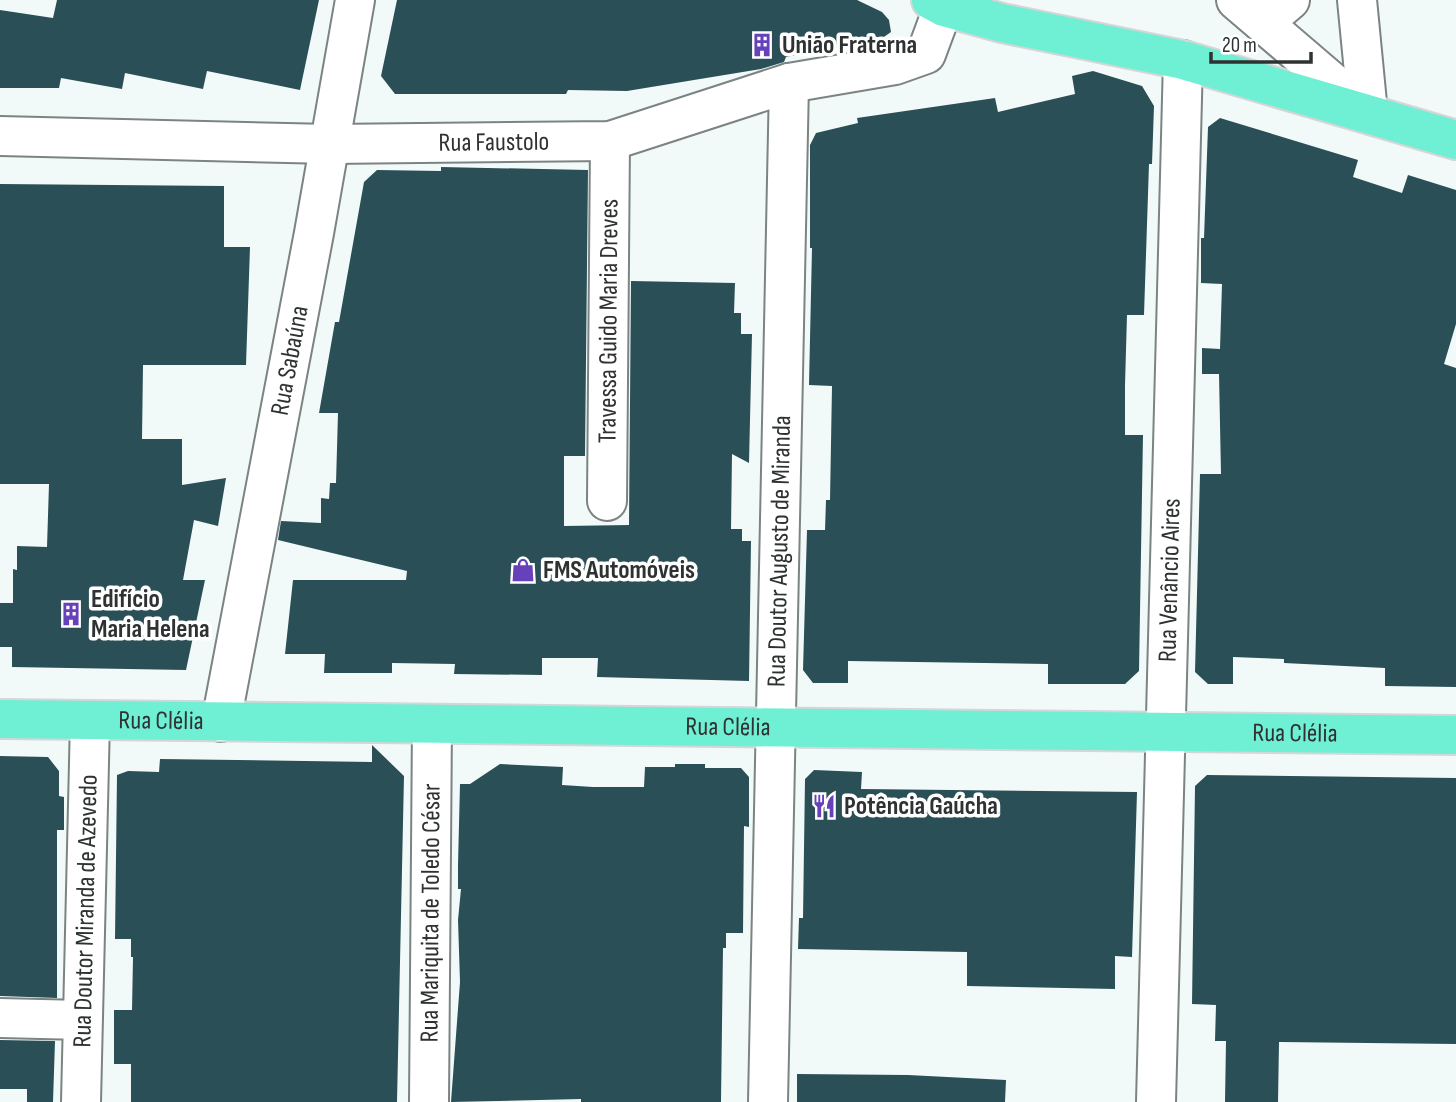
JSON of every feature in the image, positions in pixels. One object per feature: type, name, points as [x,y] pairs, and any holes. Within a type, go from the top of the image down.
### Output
[{"type":"main road","points":[[940,2],[1002,23],[1183,60],[1456,140]]},
{"type":"main road","name":"Rua Clélia","points":[[0,719],[1456,735]]},
{"type":"street","name":"Rua Sabaúna","points":[[221,722],[355,0]]},
{"type":"street","points":[[1357,0],[1368,113]]},
{"type":"street","name":"Rua Faustolo","points":[[0,136],[330,144],[610,141],[789,83],[895,65],[926,54],[940,2]]},
{"type":"street","points":[[1263,8],[1368,113]]},
{"type":"street","name":"Rua Venâncio Aires","points":[[1156,1102],[1183,60]]},
{"type":"street","name":"Rua Doutor Augusto de Miranda","points":[[768,1102],[789,83]]},
{"type":"street","name":"Travessa Guido Maria Dreves","points":[[607,501],[610,141]]},
{"type":"street","name":"Rua Doutor Miranda de Azevedo","points":[[81,1102],[90,720]]},
{"type":"street","name":"Rua Mariquita de Toledo César","points":[[429,1102],[432,724]]},
{"type":"street","points":[[0,1018],[82,1020]]},
{"type":"building","points":[[57,0],[319,0],[300,90],[207,71],[203,89],[125,73],[122,89],[61,78],[59,88],[0,88],[0,10],[53,18]]},
{"type":"building","points":[[397,0],[857,0],[882,12],[889,20],[891,32],[881,39],[786,57],[784,62],[761,69],[627,91],[568,90],[566,94],[395,94],[381,76]]},
{"type":"building","points":[[1093,71],[1142,86],[1154,106],[1152,164],[1149,164],[1144,315],[1127,315],[1125,385],[1125,435],[1143,435],[1139,671],[1125,684],[1048,684],[1048,664],[848,661],[848,683],[813,683],[803,670],[807,530],[825,530],[826,500],[830,500],[832,386],[809,385],[812,248],[810,145],[816,133],[858,123],[857,118],[995,98],[998,112],[1075,94],[1072,76]]},
{"type":"building","points":[[1220,118],[1358,160],[1353,177],[1402,193],[1408,175],[1456,190],[1456,324],[1444,364],[1456,368],[1456,687],[1385,686],[1385,668],[1284,663],[1284,659],[1233,657],[1233,684],[1208,684],[1195,672],[1200,474],[1221,474],[1219,374],[1202,374],[1202,348],[1220,349],[1222,284],[1201,283],[1208,127]]},
{"type":"building","points":[[441,167],[588,170],[585,456],[564,456],[564,526],[629,525],[631,281],[735,283],[734,313],[741,313],[741,334],[752,334],[749,463],[732,454],[731,529],[742,529],[742,541],[751,541],[749,681],[597,677],[598,658],[542,658],[542,675],[454,674],[455,664],[392,663],[392,673],[324,673],[325,654],[285,654],[293,580],[406,580],[407,571],[278,540],[281,521],[321,523],[321,498],[329,499],[330,483],[336,483],[338,413],[319,413],[335,322],[339,322],[364,182],[377,170],[441,171]]},
{"type":"building","points":[[0,184],[224,186],[224,247],[250,247],[246,365],[143,365],[142,439],[182,439],[182,485],[226,478],[218,526],[194,520],[183,580],[205,580],[186,670],[12,667],[12,647],[0,647],[0,603],[13,603],[13,569],[17,570],[17,546],[47,547],[49,484],[0,484]]},
{"type":"building","points":[[372,745],[404,776],[397,1102],[131,1102],[131,1064],[114,1064],[114,1010],[132,1010],[133,957],[131,939],[115,939],[117,775],[128,771],[159,772],[160,759],[372,762]]},
{"type":"building","points":[[0,756],[48,757],[59,771],[59,796],[64,797],[64,830],[57,830],[57,998],[0,996]]},
{"type":"building","points":[[500,764],[563,767],[562,785],[593,787],[644,787],[645,767],[675,767],[675,764],[705,764],[705,768],[741,768],[749,777],[749,827],[744,826],[743,933],[726,933],[726,948],[723,948],[721,1102],[581,1102],[581,1099],[451,1102],[460,982],[460,784],[470,784]]},
{"type":"building","points":[[814,770],[862,772],[861,789],[1137,792],[1132,957],[1115,956],[1115,989],[967,986],[967,952],[798,949],[799,918],[803,918],[805,779]]},
{"type":"building","points":[[1207,775],[1456,778],[1456,1044],[1279,1042],[1278,1102],[1225,1102],[1226,1041],[1215,1041],[1216,1005],[1192,1004],[1195,786]]},
{"type":"building","points":[[0,1040],[55,1041],[53,1102],[27,1102],[27,1089],[0,1089]]},
{"type":"building","points":[[797,1074],[908,1075],[1006,1080],[1005,1102],[797,1102]]},
{"type":"place","name":"União Fraterna","points":[[762,45]]},
{"type":"place","name":"FMS Automóveis","points":[[523,570]]},
{"type":"place","name":"Edifício Maria Helena","points":[[71,614]]},
{"type":"place","name":"Potência Gaúcha","points":[[824,806]]}]
